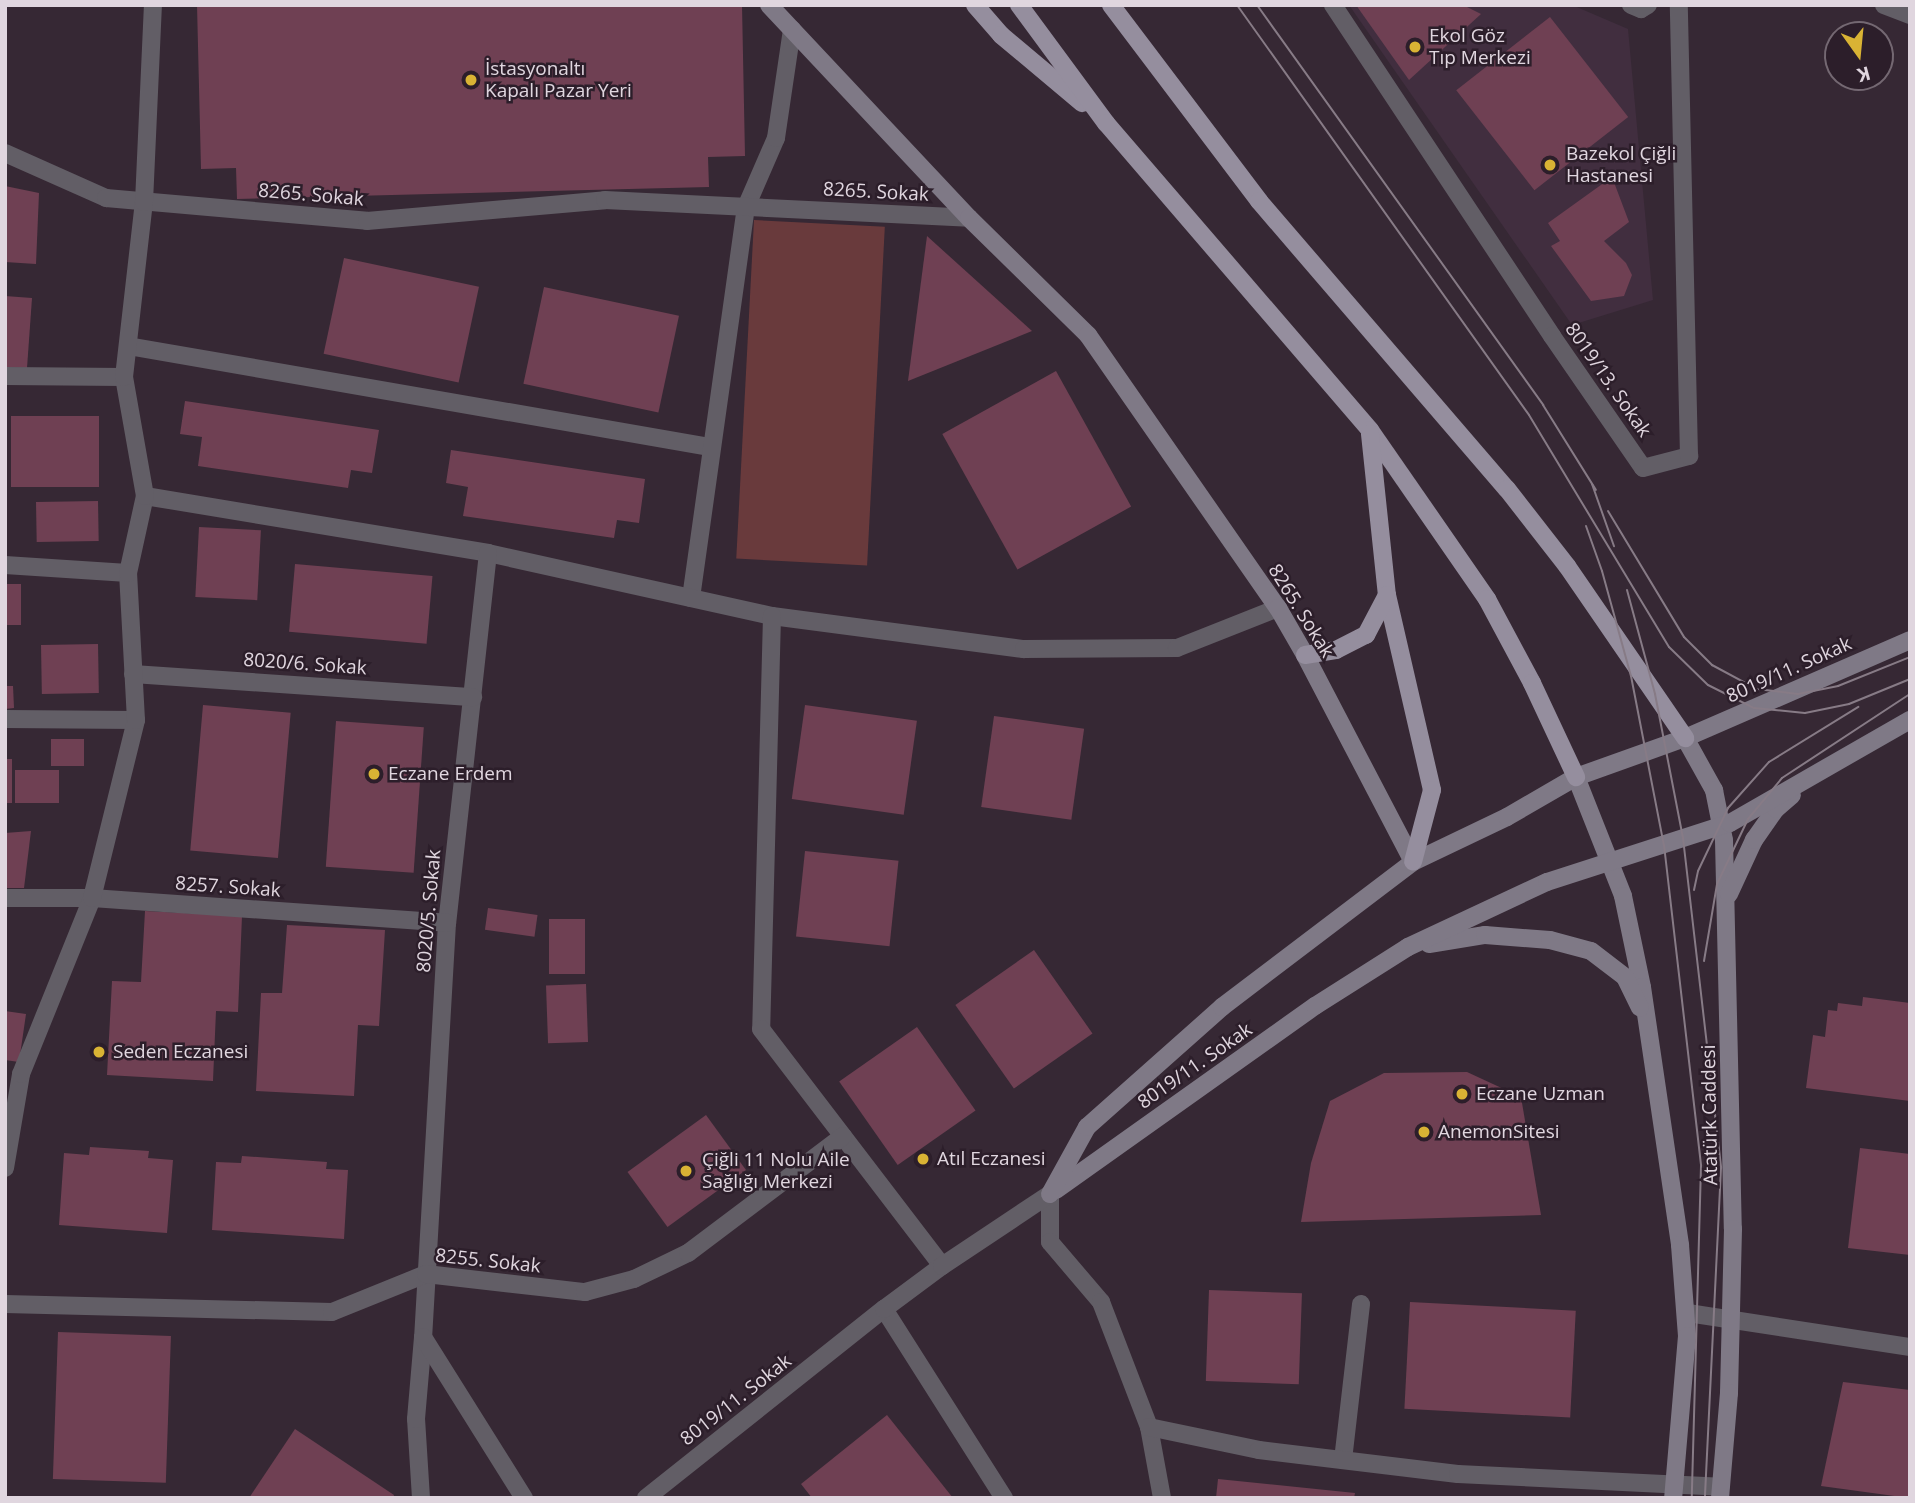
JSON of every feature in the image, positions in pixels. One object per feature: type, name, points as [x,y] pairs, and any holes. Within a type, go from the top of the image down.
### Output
[{"type":"main road","points":[[975,5],[1002,35],[1107,123]]},
{"type":"main road","points":[[1019,5],[1107,123],[1370,430],[1487,599],[1532,683],[1576,777]]},
{"type":"main road","points":[[1111,5],[1259,201],[1507,489],[1559,555],[1685,738]]},
{"type":"main road","points":[[1116,5],[1133,34]]},
{"type":"main road","points":[[1370,430],[1387,595],[1432,790],[1413,862]]},
{"type":"main road","points":[[1305,655],[1336,650],[1366,635],[1387,595]]},
{"type":"street","points":[[5,1168],[13,1073],[92,898],[136,720],[128,573],[145,496],[124,377],[144,202],[153,5]]},
{"type":"street","points":[[769,5],[969,218]]},
{"type":"street","name":"8019/13. Sokak","points":[[1333,5],[1552,336],[1643,468],[1689,456],[1679,5]]},
{"type":"street","points":[[1631,5],[1641,9],[1648,5]]},
{"type":"street","points":[[1884,5],[1910,15]]},
{"type":"street","points":[[691,597],[710,447],[746,207],[776,138],[792,29]]},
{"type":"street","name":"8265. Sokak","points":[[5,153],[106,198],[367,221],[605,200],[969,218],[1088,335],[1278,608],[1413,862]]},
{"type":"street","points":[[128,346],[710,447]]},
{"type":"street","points":[[5,376],[124,377]]},
{"type":"street","points":[[145,496],[488,554],[772,616],[1024,649],[1177,648],[1278,608]]},
{"type":"street","name":"8020/5. Sokak","points":[[421,1498],[416,1419],[447,923],[488,554]]},
{"type":"street","points":[[5,565],[128,573]]},
{"type":"street","points":[[772,616],[761,1029],[942,1266]]},
{"type":"street","name":"8019/11. Sokak","points":[[1050,1194],[1087,1127],[1222,1007],[1413,862],[1507,817],[1576,777],[1685,738],[1910,640]]},
{"type":"street","name":"8020/6. Sokak","points":[[133,674],[473,696]]},
{"type":"street","points":[[5,719],[136,720]]},
{"type":"street","name":"8019/11. Sokak","points":[[646,1498],[942,1266],[1050,1194],[1315,1006],[1408,947],[1547,882],[1720,826],[1910,720]]},
{"type":"street","name":"Atatürk Caddesi","points":[[1685,738],[1714,790],[1724,840],[1733,1215],[1729,1393],[1720,1492]]},
{"type":"street","name":"8019/11. Sokak","points":[[1726,901],[1754,840],[1776,809],[1824,767]]},
{"type":"street","name":"Atatürk Caddesi","points":[[1576,777],[1622,896],[1648,1026],[1688,1312],[1673,1492]]},
{"type":"street","name":"8257. Sokak","points":[[5,898],[92,898],[447,923]]},
{"type":"street","points":[[1408,947],[1485,935],[1550,940],[1591,951],[1626,978],[1648,1026]]},
{"type":"street","name":"8255. Sokak","points":[[5,1304],[332,1312],[426,1274],[585,1292],[634,1279],[688,1253],[843,1136]]},
{"type":"street","points":[[1050,1194],[1049,1242],[1101,1302],[1149,1427],[1162,1498]]},
{"type":"street","points":[[1343,1460],[1361,1304]]},
{"type":"street","points":[[884,1310],[1004,1498]]},
{"type":"street","points":[[1688,1312],[1910,1347]]},
{"type":"street","points":[[423,1337],[524,1498]]},
{"type":"street","points":[[1149,1427],[1259,1450],[1458,1474],[1673,1492],[1720,1492]]},
{"type":"shaded area","name":"Bazekol Çiğli Hastanesi","points":[[1349,5],[1572,5],[1628,29],[1653,300],[1572,325]]},
{"type":"shaded area","points":[[754,220],[885,227],[867,565],[736,559]]},
{"type":"building","name":"İstasyonaltı Kapalı Pazar Yeri","points":[[197,5],[742,5],[745,156],[708,157],[709,187],[237,199],[236,168],[201,169]]},
{"type":"building","name":"Ekol Göz Tıp Merkezi","points":[[1356,5],[1463,5],[1481,14],[1409,80]]},
{"type":"building","points":[[1550,17],[1628,117],[1534,190],[1456,90]]},
{"type":"building","points":[[1612,177],[1629,222],[1604,241],[1626,263],[1632,275],[1624,296],[1591,301],[1551,246],[1560,241],[1548,223]]},
{"type":"building","points":[[5,186],[39,193],[36,264],[5,262]]},
{"type":"building","points":[[927,236],[1032,331],[908,381]]},
{"type":"building","points":[[344,258],[479,287],[459,383],[324,354]]},
{"type":"building","points":[[544,287],[679,316],[658,413],[523,384]]},
{"type":"building","points":[[5,296],[32,298],[27,368],[5,367]]},
{"type":"building","points":[[1056,371],[1131,507],[1017,570],[942,434]]},
{"type":"building","points":[[185,401],[379,430],[372,473],[351,470],[348,488],[198,466],[202,437],[180,434]]},
{"type":"building","points":[[11,416],[99,416],[99,487],[11,487]]},
{"type":"building","points":[[451,450],[645,479],[639,523],[617,520],[614,538],[463,516],[468,487],[446,483]]},
{"type":"building","points":[[98,501],[99,541],[37,542],[36,502]]},
{"type":"building","points":[[199,527],[261,530],[257,600],[195,597]]},
{"type":"building","points":[[295,564],[432,576],[427,644],[289,632]]},
{"type":"building","points":[[5,584],[21,584],[21,625],[5,625]]},
{"type":"building","points":[[98,644],[99,693],[42,694],[41,645]]},
{"type":"building","points":[[5,686],[13,686],[14,708],[5,709]]},
{"type":"building","points":[[203,705],[291,713],[278,858],[190,850]]},
{"type":"building","points":[[805,705],[917,721],[904,815],[792,799]]},
{"type":"building","points":[[994,716],[1084,729],[1071,820],[981,807]]},
{"type":"building","points":[[336,721],[424,727],[414,873],[326,867]]},
{"type":"building","points":[[51,739],[84,739],[84,766],[51,766]]},
{"type":"building","points":[[5,759],[12,759],[12,803],[5,803]]},
{"type":"building","points":[[15,770],[59,770],[59,803],[15,803]]},
{"type":"building","points":[[31,831],[24,888],[5,888],[5,833]]},
{"type":"building","points":[[805,851],[898,861],[889,946],[796,937]]},
{"type":"building","points":[[488,908],[538,915],[534,937],[485,930]]},
{"type":"building","points":[[145,911],[242,916],[238,1012],[216,1011],[213,1081],[107,1075],[112,981],[141,982]]},
{"type":"building","points":[[549,919],[585,919],[585,974],[549,974]]},
{"type":"building","points":[[287,925],[385,930],[379,1026],[358,1025],[354,1096],[256,1091],[261,993],[282,993]]},
{"type":"building","points":[[1034,950],[1093,1034],[1014,1089],[955,1005]]},
{"type":"building","points":[[586,984],[588,1042],[548,1043],[546,985]]},
{"type":"building","points":[[1863,997],[1910,1003],[1910,1101],[1806,1088],[1813,1035],[1825,1037],[1828,1010],[1837,1011],[1838,1003],[1862,1006]]},
{"type":"building","points":[[5,1011],[26,1014],[19,1062],[5,1060]]},
{"type":"building","points":[[917,1027],[976,1111],[898,1165],[839,1081]]},
{"type":"building","name":"AnemonSitesi","points":[[1467,1072],[1521,1097],[1541,1215],[1301,1222],[1311,1163],[1330,1101],[1384,1073]]},
{"type":"building","name":"Çiğli 11 Nolu Aile Sağlığı Merkezi","points":[[706,1115],[746,1170],[667,1227],[628,1172]]},
{"type":"building","points":[[90,1147],[149,1151],[148,1158],[173,1160],[167,1233],[59,1225],[64,1153],[89,1155]]},
{"type":"building","points":[[1860,1148],[1910,1154],[1910,1255],[1848,1248]]},
{"type":"building","points":[[242,1156],[327,1162],[326,1169],[348,1170],[344,1239],[212,1230],[216,1162],[241,1163]]},
{"type":"building","points":[[1209,1290],[1302,1293],[1299,1384],[1206,1381]]},
{"type":"building","points":[[1410,1302],[1576,1311],[1570,1418],[1404,1409]]},
{"type":"building","points":[[58,1332],[171,1336],[166,1483],[53,1479]]},
{"type":"building","points":[[1843,1382],[1910,1390],[1909,1498],[1821,1486]]},
{"type":"building","points":[[887,1415],[953,1498],[812,1498],[801,1484]]},
{"type":"building","points":[[295,1429],[394,1495],[393,1498],[249,1498]]},
{"type":"building","points":[[1218,1479],[1355,1493],[1354,1498],[1216,1498]]},
{"type":"tram line","points":[[1237,5],[1529,415],[1669,647],[1708,685],[1754,708],[1805,713],[1849,704],[1910,679]]},
{"type":"tram line","points":[[1257,5],[1543,405],[1596,490]]},
{"type":"tram line","points":[[1592,484],[1614,546]]},
{"type":"tram line","points":[[1608,511],[1684,637],[1712,665],[1757,689],[1798,694],[1838,686],[1910,657]]},
{"type":"tram line","points":[[1586,526],[1602,571],[1631,676],[1664,845],[1701,1166],[1692,1498]]},
{"type":"tram line","points":[[1627,590],[1655,694],[1683,838],[1721,1168],[1705,1498]]},
{"type":"tram line","points":[[1704,961],[1717,884],[1748,819],[1782,778],[1910,694]]},
{"type":"tram line","points":[[1694,890],[1698,871],[1728,808],[1769,762],[1858,707]]},
{"type":"place","name":"Ekol Göz Tıp Merkezi","points":[[1415,47]]},
{"type":"place","name":"İstasyonaltı Kapalı Pazar Yeri","points":[[471,80]]},
{"type":"place","name":"Bazekol Çiğli Hastanesi","points":[[1550,165]]},
{"type":"place","name":"Eczane Erdem","points":[[374,774]]},
{"type":"place","name":"Seden Eczanesi","points":[[99,1052]]},
{"type":"place","name":"Eczane Uzman","points":[[1462,1094]]},
{"type":"place","name":"AnemonSitesi","points":[[1424,1132]]},
{"type":"place","name":"Atıl Eczanesi","points":[[923,1159]]},
{"type":"place","name":"Çiğli 11 Nolu Aile Sağlığı Merkezi","points":[[686,1171]]}]
